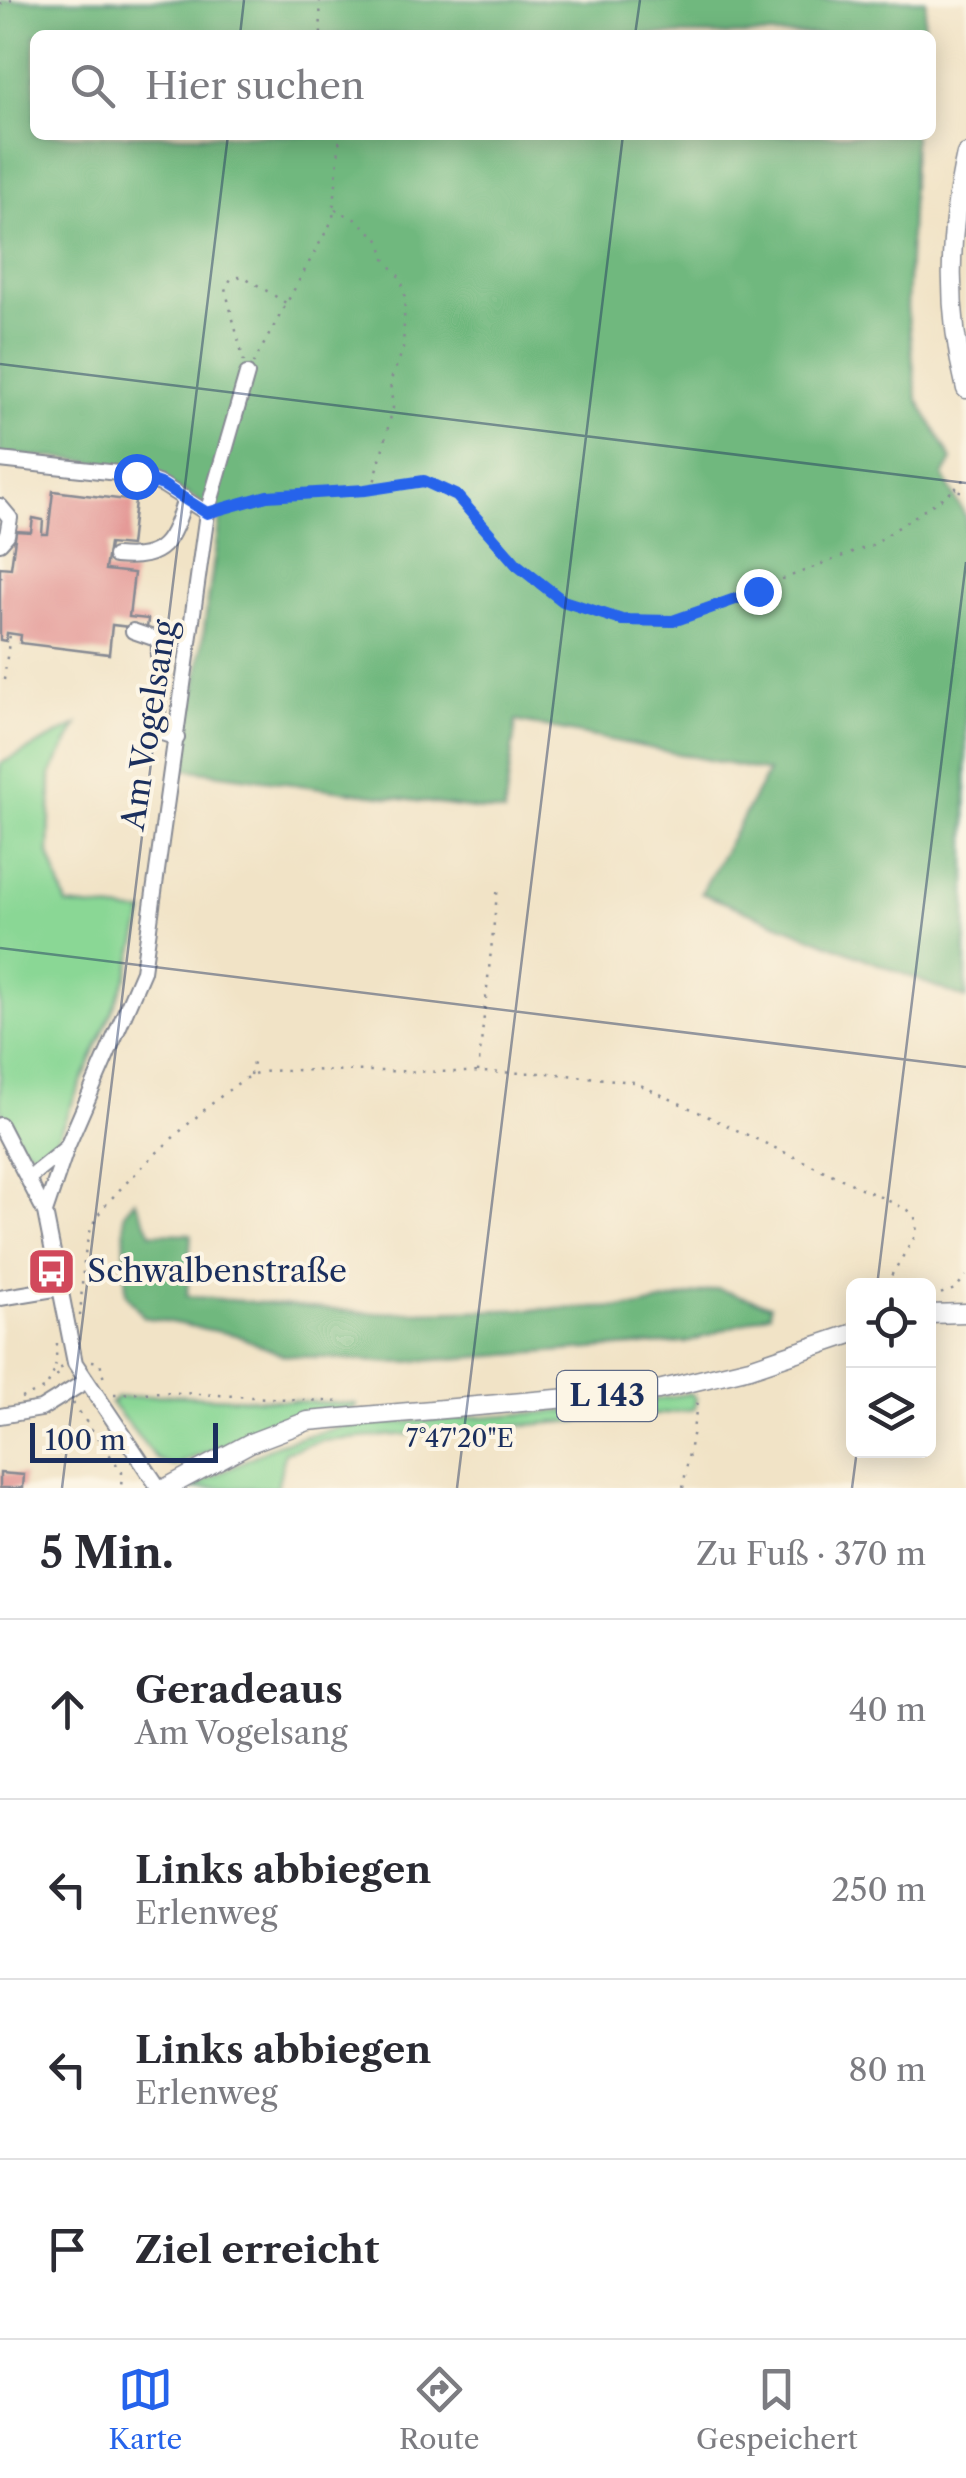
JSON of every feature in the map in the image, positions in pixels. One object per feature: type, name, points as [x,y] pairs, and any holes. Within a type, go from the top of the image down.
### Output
[{"type":"main road","points":[[966,154],[952,239],[948,294],[966,388]]},
{"type":"main road","points":[[936,1314],[966,1313]]},
{"type":"main road","name":"L 143","points":[[162,1488],[250,1443],[308,1421],[560,1401],[698,1382],[846,1336]]},
{"type":"street","name":"Am Vogelsang","points":[[45,1212],[66,1148],[142,971],[207,513],[247,374]]},
{"type":"street","points":[[0,460],[136,476],[185,498],[207,513]]},
{"type":"street","points":[[116,556],[142,558],[160,548],[173,535],[185,498]]},
{"type":"street","points":[[0,506],[10,518],[7,535],[0,543]]},
{"type":"street","points":[[133,631],[159,640],[158,721],[162,733],[177,738]]},
{"type":"street","name":"Am Vogelsang","points":[[0,1125],[30,1176],[45,1212],[76,1364],[162,1488]]},
{"type":"street","name":"Am Vogelsang","points":[[30,1176],[66,1148]]},
{"type":"street","points":[[0,1298],[60,1288]]},
{"type":"street","points":[[0,1416],[41,1409],[86,1381]]},
{"type":"path","points":[[0,4],[12,0]]},
{"type":"path","points":[[320,0],[321,30]]},
{"type":"path","points":[[247,374],[289,305],[335,209],[340,140]]},
{"type":"path","points":[[335,209],[360,222],[380,241],[386,260],[401,278],[405,296],[403,350],[390,382],[393,408],[373,488]]},
{"type":"path","points":[[247,374],[225,288],[231,279],[243,276],[289,305]]},
{"type":"path","points":[[207,513],[267,496],[373,488],[405,481],[444,487],[471,510],[517,565],[563,601],[622,620],[673,621],[872,545],[966,478]]},
{"type":"path","points":[[954,490],[966,492]]},
{"type":"path","points":[[0,576],[10,578]]},
{"type":"path","points":[[4,680],[10,634]]},
{"type":"path","points":[[478,1074],[498,885]]},
{"type":"path","points":[[250,1076],[254,1058]]},
{"type":"path","points":[[67,1322],[80,1320],[88,1241],[95,1219],[196,1115],[250,1076],[285,1070],[548,1072],[634,1082],[825,1175],[896,1204],[915,1217],[917,1234],[890,1278]]},
{"type":"path","points":[[936,1295],[956,1289],[966,1276]]},
{"type":"path","points":[[16,1400],[46,1388],[55,1370],[76,1364],[100,1362],[106,1384]]},
{"type":"path","points":[[683,1488],[699,1404],[698,1382]]},
{"type":"path","points":[[109,1390],[122,1396],[164,1392],[348,1402]]},
{"type":"green space","points":[[0,0],[926,0],[923,30],[30,30],[30,140],[914,140],[907,308],[917,398],[952,460],[943,476],[966,517],[966,999],[701,893],[768,772],[516,721],[504,813],[184,769],[220,518],[171,485],[117,467],[59,458],[0,455]]},
{"type":"green space","points":[[77,725],[51,774],[49,854],[67,905],[144,913],[128,974],[54,1145],[48,1154],[39,1156],[22,1146],[0,1109],[0,764]]},
{"type":"green space","points":[[135,1200],[151,1233],[191,1234],[187,1296],[371,1313],[639,1307],[718,1289],[770,1305],[770,1313],[690,1342],[392,1363],[283,1355],[236,1335],[144,1317],[126,1294],[124,1213]]},
{"type":"green space","points":[[690,1393],[696,1398],[694,1409],[655,1415],[320,1441],[285,1452],[277,1488],[191,1488],[278,1444],[344,1426],[612,1408]]},
{"type":"green space","points":[[168,1395],[356,1404],[356,1408],[272,1425],[174,1466],[157,1459],[111,1403],[117,1398]]},
{"type":"building","points":[[53,491],[135,501],[130,546],[109,544],[105,570],[134,573],[129,617],[148,619],[147,629],[112,625],[109,654],[20,643],[21,635],[7,633],[6,641],[0,640],[0,567],[11,568],[16,531],[31,532],[33,518],[43,520],[42,534],[48,534]]},
{"type":"building","points":[[0,1473],[24,1475],[23,1488],[0,1488]]},
{"type":"place","name":"Schwalbenstraße","points":[[52,1271]]},
{"type":"route","points":[[136,476],[163,485],[207,513],[267,496],[365,490],[424,481],[457,496],[517,565],[563,601],[622,620],[673,621],[758,591]]}]
